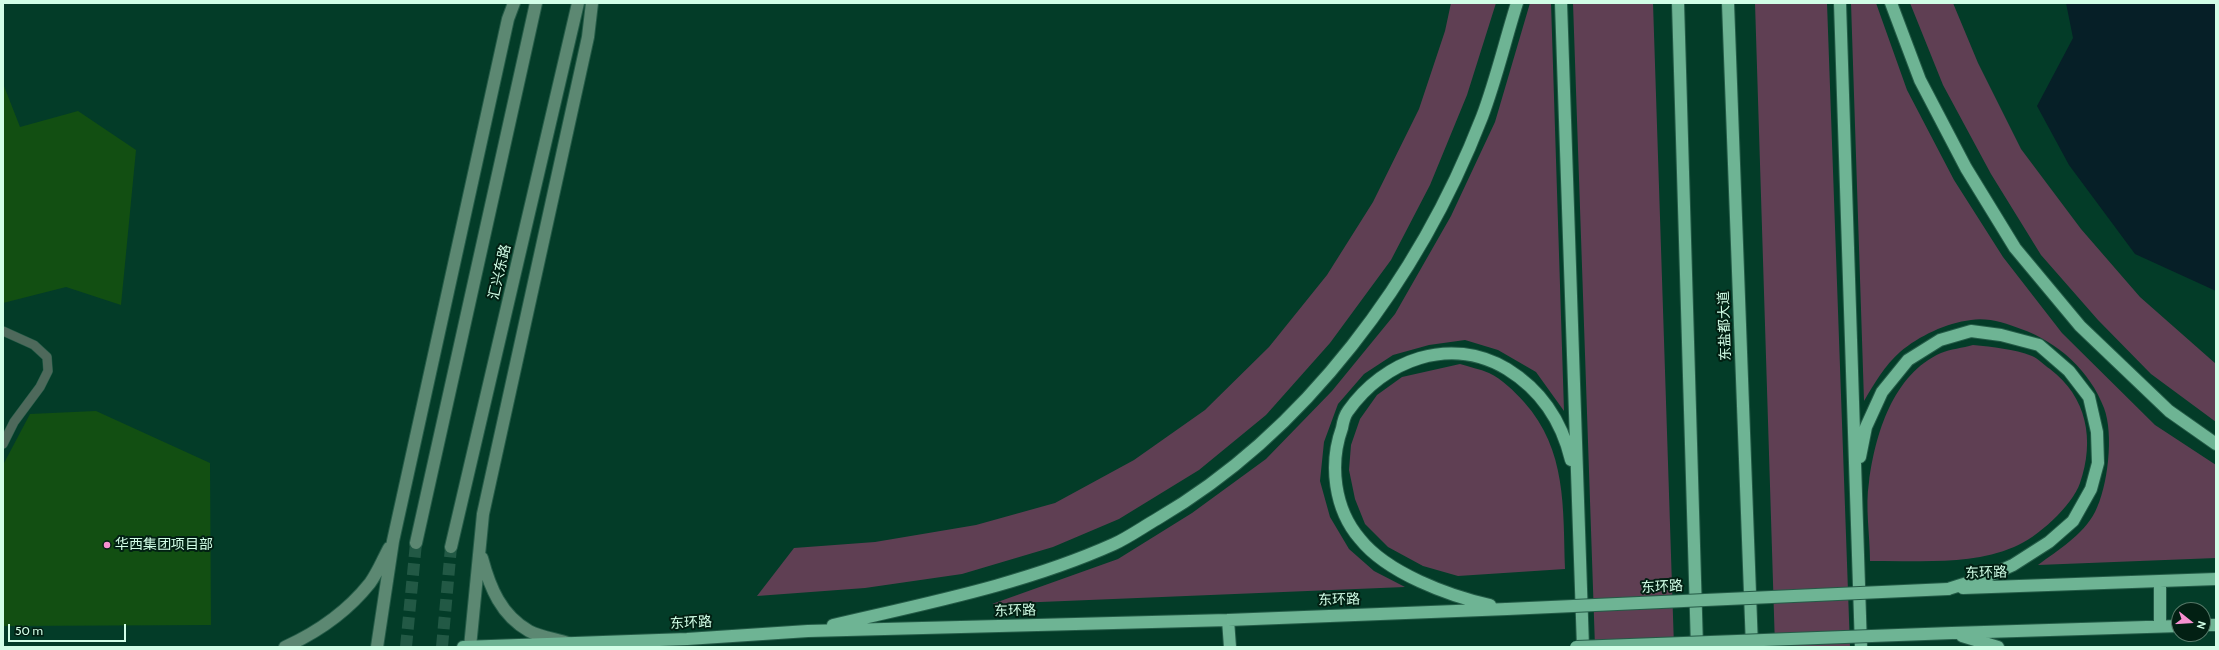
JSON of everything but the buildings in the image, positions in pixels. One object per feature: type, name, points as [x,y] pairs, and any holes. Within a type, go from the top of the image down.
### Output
[{"type":"highway","points":[[808,631],[960,595],[1032,574],[1115,544],[1185,503],[1259,447],[1325,381],[1385,302],[1439,212],[1482,117],[1517,3]]},
{"type":"highway","points":[[1561,3],[1577,486],[1584,647]]},
{"type":"highway","points":[[1678,3],[1697,647]]},
{"type":"highway","name":"东盐都大道","points":[[1728,3],[1752,647]]},
{"type":"highway","points":[[1840,3],[1861,647]]},
{"type":"highway","points":[[1891,3],[1920,80],[1966,168],[2015,248],[2086,331],[2169,411],[2216,444]]},
{"type":"highway","points":[[1856,480],[1866,427],[1882,392],[1908,360],[1940,340],[1971,331],[2001,335],[2039,345],[2069,371],[2089,397],[2097,432],[2098,463],[2090,489],[2073,521],[2048,542],[2013,565],[1986,577],[1948,589]]},
{"type":"highway","points":[[1507,609],[1464,599],[1432,588],[1387,562],[1360,540],[1347,520],[1339,498],[1334,471],[1336,443],[1347,412],[1373,382],[1397,366],[1430,355],[1465,353],[1495,362],[1524,379],[1551,410],[1566,441],[1577,486]]},
{"type":"highway","name":"东环路","points":[[463,647],[687,639],[808,631],[1228,620],[2216,579]]},
{"type":"highway","points":[[2160,582],[2160,626]]},
{"type":"highway","points":[[1228,620],[1230,647]]},
{"type":"highway","points":[[1576,647],[2171,626]]},
{"type":"highway","points":[[1952,633],[1998,647]]},
{"type":"main road","points":[[377,647],[393,541],[508,19],[514,3]]},
{"type":"main road","name":"汇兴东路","points":[[416,543],[536,3]]},
{"type":"main road","name":"汇兴东路","points":[[451,548],[578,3]]},
{"type":"main road","points":[[470,647],[483,514],[588,37],[592,3]]},
{"type":"main road","points":[[285,647],[312,635],[339,614],[370,582],[393,541]]},
{"type":"main road","points":[[480,550],[489,584],[504,610],[530,631],[569,643]]},
{"type":"lane","points":[[3,331],[34,345],[47,357],[48,371],[40,387],[14,422],[3,444]]},
{"type":"shaded area","points":[[1451,3],[1496,3],[1467,95],[1430,185],[1391,260],[1330,343],[1266,415],[1199,470],[1119,519],[1053,547],[962,574],[865,588],[757,596],[794,548],[875,542],[976,525],[1055,503],[1134,460],[1205,410],[1269,347],[1327,275],[1373,202],[1419,109],[1445,31]]},
{"type":"shaded area","points":[[1530,3],[1551,3],[1564,411],[1536,372],[1498,350],[1465,340],[1429,345],[1393,355],[1364,374],[1338,404],[1324,442],[1320,481],[1330,517],[1349,549],[1374,571],[1405,587],[992,604],[1118,559],[1192,513],[1266,459],[1332,391],[1395,314],[1451,216],[1495,122]]},
{"type":"shaded area","points":[[1573,3],[1653,3],[1674,647],[1595,647]]},
{"type":"shaded area","points":[[1755,3],[1827,3],[1850,647],[1775,647]]},
{"type":"shaded area","points":[[1851,3],[1876,3],[1907,90],[1954,180],[2003,257],[2062,333],[2155,425],[2216,465],[2216,558],[2038,565],[2077,535],[2095,512],[2100,501],[2106,475],[2109,432],[2104,408],[2098,395],[2081,370],[2060,350],[2035,335],[2003,323],[1983,319],[1943,327],[1924,336],[1900,352],[1876,381],[1864,401]]},
{"type":"shaded area","points":[[1910,3],[1953,3],[1978,63],[2021,149],[2081,229],[2140,297],[2216,364],[2216,422],[2151,374],[2098,320],[2041,255],[1991,174],[1943,85]]},
{"type":"shaded area","points":[[1973,345],[2011,350],[2032,356],[2063,380],[2080,406],[2087,435],[2085,467],[2076,492],[2062,511],[2043,529],[2023,543],[1997,553],[1961,560],[1870,561],[1868,511],[1869,482],[1876,445],[1889,408],[1910,375],[1924,363],[1941,353]]},
{"type":"shaded area","points":[[1460,364],[1482,370],[1499,379],[1524,402],[1538,420],[1548,440],[1560,481],[1564,524],[1565,569],[1458,576],[1423,566],[1388,547],[1365,524],[1355,499],[1349,470],[1351,445],[1360,419],[1377,395],[1402,377]]},
{"type":"water","points":[[2066,3],[2216,3],[2216,291],[2135,254],[2069,165],[2037,106],[2073,38]]},
{"type":"tunnel","points":[[406,647],[416,543]]},
{"type":"tunnel","points":[[442,647],[451,547]]},
{"type":"place","name":"华西集团项目部","points":[[107,545]]}]
